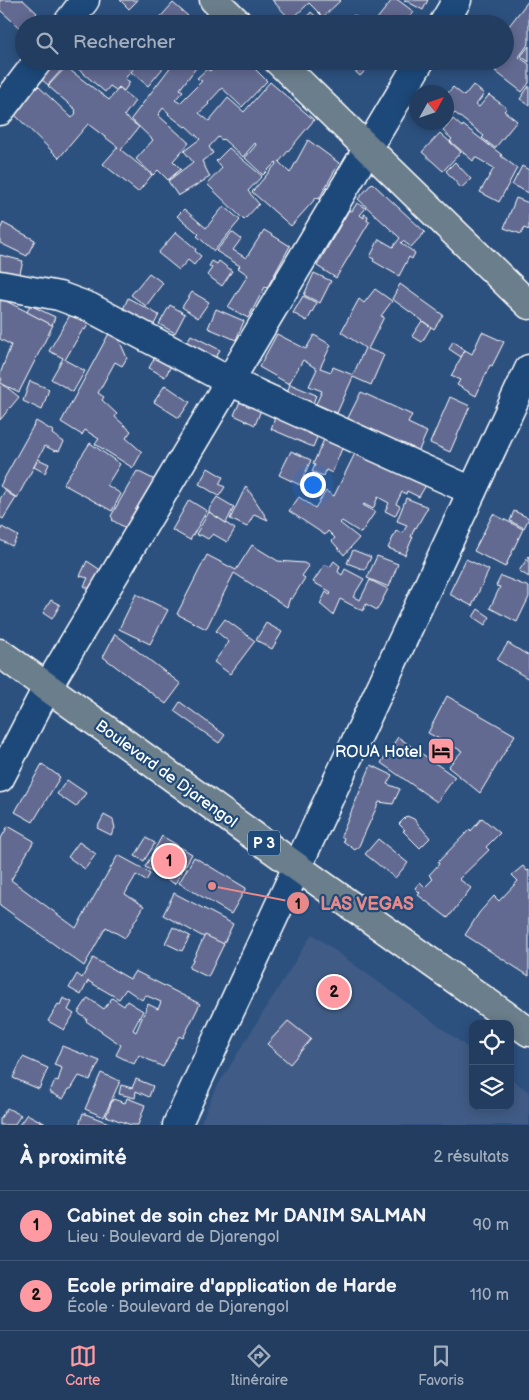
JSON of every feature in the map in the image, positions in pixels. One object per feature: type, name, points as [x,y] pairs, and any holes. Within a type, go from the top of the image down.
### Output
[{"type":"main road","points":[[214,0],[230,15]]},
{"type":"main road","points":[[287,70],[529,305]]},
{"type":"main road","name":"Boulevard de Djarengol","points":[[0,653],[297,868],[529,1032]]},
{"type":"street","points":[[74,15],[85,0]]},
{"type":"street","points":[[448,15],[457,0]]},
{"type":"street","points":[[0,111],[31,70]]},
{"type":"street","points":[[0,778],[48,686],[415,70]]},
{"type":"street","points":[[0,285],[59,296],[89,307],[229,382],[472,490]]},
{"type":"street","points":[[177,1125],[529,369]]},
{"type":"shaded area","points":[[312,934],[469,1048],[469,1110],[514,1110],[514,1081],[529,1092],[529,1125],[200,1125],[214,1092]]},
{"type":"building","points":[[0,0],[23,0],[37,13],[35,15],[15,15],[15,24],[0,10]]},
{"type":"building","points":[[120,0],[138,0],[129,9]]},
{"type":"building","points":[[272,0],[341,0],[325,15],[321,15],[309,3],[296,15],[286,15]]},
{"type":"building","points":[[392,0],[398,0],[414,12],[412,15],[380,15]]},
{"type":"building","points":[[404,0],[428,0],[423,10]]},
{"type":"building","points":[[529,0],[529,43],[519,57],[529,64],[529,83],[522,92],[495,71],[514,70],[514,19]]},
{"type":"building","points":[[173,3],[187,15],[162,15]]},
{"type":"building","points":[[462,11],[469,15],[460,15]]},
{"type":"building","points":[[529,46],[529,62],[521,56]]},
{"type":"building","points":[[48,70],[61,70],[48,85],[41,79]]},
{"type":"building","points":[[63,70],[70,70],[109,100],[119,88],[135,101],[124,116],[139,127],[121,150],[152,175],[138,192],[103,164],[118,147],[88,124],[59,158],[14,114],[38,86],[72,118],[76,110],[48,86]]},
{"type":"building","points":[[79,70],[131,70],[125,79],[130,82],[124,91],[119,87],[116,90],[110,86],[105,92]]},
{"type":"building","points":[[132,70],[161,70],[148,86],[131,72]]},
{"type":"building","points":[[168,70],[194,70],[180,89],[183,91],[175,100],[180,103],[202,81],[197,78],[206,70],[256,70],[267,81],[242,107],[222,88],[199,113],[209,121],[228,98],[244,112],[270,82],[314,120],[279,162],[290,173],[308,140],[339,163],[319,199],[316,198],[291,226],[252,192],[277,163],[263,175],[245,158],[256,145],[255,143],[243,157],[223,139],[218,137],[209,147],[213,153],[202,161],[210,177],[178,196],[168,181],[193,162],[184,151],[200,139],[163,108],[158,115],[189,143],[173,161],[181,169],[168,180],[158,170],[153,175],[136,159],[153,140],[131,119]]},
{"type":"building","points":[[354,70],[366,70],[360,76]]},
{"type":"building","points":[[473,85],[484,94],[476,105],[479,107],[489,95],[507,108],[504,111],[517,121],[495,148],[482,138],[484,136],[454,114],[454,88],[464,96]]},
{"type":"building","points":[[529,86],[529,105],[520,99]]},
{"type":"building","points":[[454,120],[517,168],[499,202],[480,192],[494,168],[475,157],[473,161],[450,141],[452,139],[443,131],[454,130]]},
{"type":"building","points":[[440,133],[461,152],[443,171],[422,152]]},
{"type":"building","points":[[229,148],[262,176],[248,191],[259,204],[244,220],[207,184],[222,168],[216,161]]},
{"type":"building","points":[[455,162],[471,179],[461,188],[446,171]]},
{"type":"building","points":[[522,166],[529,170],[529,193],[512,185]]},
{"type":"building","points":[[372,183],[425,232],[411,247],[403,241],[401,243],[415,253],[412,259],[409,257],[399,276],[373,261],[374,259],[370,257],[379,239],[393,247],[400,238],[358,199]]},
{"type":"building","points":[[516,198],[529,203],[529,230],[524,228],[521,234],[504,228]]},
{"type":"building","points":[[357,203],[366,208],[360,215],[364,218],[364,214],[368,216],[367,221],[370,221],[336,278],[317,266],[349,210],[352,211]]},
{"type":"building","points":[[224,206],[240,220],[214,251],[197,236],[199,234],[177,216],[184,209],[206,228]]},
{"type":"building","points":[[3,223],[35,240],[27,256],[0,243],[0,230]]},
{"type":"building","points":[[264,230],[290,246],[248,318],[228,307],[248,275],[238,268],[240,266],[216,251],[232,232],[241,239],[233,250],[246,258]]},
{"type":"building","points":[[176,232],[196,249],[195,251],[201,256],[194,265],[188,260],[179,270],[158,253]]},
{"type":"building","points":[[0,255],[23,261],[18,281],[0,276]]},
{"type":"building","points":[[212,261],[217,264],[219,261],[232,271],[222,286],[207,275],[212,268],[209,266]]},
{"type":"building","points":[[149,273],[163,283],[146,306],[131,295]]},
{"type":"building","points":[[314,273],[331,281],[320,303],[304,295]]},
{"type":"building","points":[[400,284],[443,315],[434,329],[392,299]]},
{"type":"building","points":[[375,289],[392,301],[381,316],[384,317],[368,349],[384,355],[371,385],[353,377],[337,413],[316,404],[322,391],[309,386],[317,369],[303,360],[289,384],[259,367],[277,334],[306,349],[314,335],[331,345],[320,368],[331,372],[333,367],[353,375],[365,348],[341,332],[359,299],[364,303]]},
{"type":"building","points":[[192,292],[209,302],[198,318],[182,307]]},
{"type":"building","points":[[303,296],[317,303],[307,321],[293,313]]},
{"type":"building","points":[[128,298],[159,315],[150,332],[120,316]]},
{"type":"building","points":[[2,299],[53,325],[19,392],[0,383],[2,379],[0,374],[11,345],[0,339],[0,303]]},
{"type":"building","points":[[30,305],[55,317],[52,325],[27,312]]},
{"type":"building","points":[[170,305],[185,314],[175,333],[159,324]]},
{"type":"building","points":[[216,309],[244,321],[236,340],[208,328]]},
{"type":"building","points":[[66,313],[92,317],[65,360],[85,371],[73,392],[51,379],[63,358],[49,351],[70,315]]},
{"type":"building","points":[[422,321],[431,327],[422,342],[412,336]]},
{"type":"building","points":[[113,326],[127,358],[122,366],[115,362],[98,393],[104,397],[102,400],[117,414],[115,417],[131,431],[126,438],[142,452],[133,468],[95,444],[99,439],[85,430],[82,435],[61,422]]},
{"type":"building","points":[[482,332],[504,342],[492,366],[490,365],[476,396],[457,385],[460,380],[451,376],[465,350],[472,354]]},
{"type":"building","points":[[191,335],[220,350],[211,366],[183,349]]},
{"type":"building","points":[[453,341],[465,350],[461,357],[449,349]]},
{"type":"building","points":[[160,348],[176,357],[165,377],[149,368]]},
{"type":"building","points":[[30,381],[49,389],[42,410],[23,401]]},
{"type":"building","points":[[0,382],[19,397],[0,420]]},
{"type":"building","points":[[290,384],[316,395],[310,413],[284,401]]},
{"type":"building","points":[[165,385],[190,402],[179,418],[154,402]]},
{"type":"building","points":[[361,392],[412,415],[408,423],[427,432],[415,459],[344,426]]},
{"type":"building","points":[[243,395],[263,405],[255,425],[234,415]]},
{"type":"building","points":[[450,397],[470,406],[450,452],[430,443]]},
{"type":"building","points":[[278,409],[321,428],[313,447],[271,429]]},
{"type":"building","points":[[36,421],[53,431],[52,434],[64,442],[59,451],[45,446],[17,498],[0,486]]},
{"type":"building","points":[[327,433],[345,441],[332,473],[326,470],[324,476],[312,472],[315,465],[313,464]]},
{"type":"building","points":[[90,443],[120,464],[107,485],[121,494],[112,511],[63,484]]},
{"type":"building","points":[[359,445],[429,480],[419,497],[407,491],[406,494],[402,492],[396,504],[400,506],[395,516],[385,511],[389,503],[378,497],[373,509],[364,504],[375,512],[361,533],[342,521],[340,523],[359,538],[344,555],[332,541],[335,538],[328,531],[325,535],[289,511],[299,497],[315,508],[326,491],[334,496]]},
{"type":"building","points":[[291,451],[311,460],[300,485],[279,475]]},
{"type":"building","points":[[38,459],[49,464],[45,473],[34,467]]},
{"type":"building","points":[[208,468],[223,477],[219,484],[225,487],[219,496],[199,484]]},
{"type":"building","points":[[137,471],[157,481],[127,529],[112,520],[111,516]]},
{"type":"building","points":[[246,486],[268,520],[254,514],[247,527],[230,519]]},
{"type":"building","points":[[5,491],[16,498],[3,519],[0,517],[0,499]]},
{"type":"building","points":[[217,497],[234,507],[226,523],[209,512]]},
{"type":"building","points":[[406,498],[428,507],[415,527],[405,555],[388,548],[396,531],[403,533],[407,525],[397,521]]},
{"type":"building","points":[[189,500],[207,511],[190,540],[172,530]]},
{"type":"building","points":[[514,511],[529,518],[524,528],[510,521]]},
{"type":"building","points":[[209,512],[235,529],[227,542],[213,534],[208,539],[196,534]]},
{"type":"building","points":[[493,514],[523,529],[505,567],[474,551]]},
{"type":"building","points":[[2,527],[18,536],[12,546],[0,540]]},
{"type":"building","points":[[252,545],[278,561],[304,563],[309,566],[302,576],[305,578],[292,599],[290,598],[287,607],[234,573],[206,629],[177,614],[207,555],[236,570]]},
{"type":"building","points":[[353,550],[371,557],[365,570],[347,563]]},
{"type":"building","points":[[377,556],[398,564],[389,587],[367,578]]},
{"type":"building","points":[[529,556],[529,577],[519,571]]},
{"type":"building","points":[[466,559],[489,570],[472,606],[449,594]]},
{"type":"building","points":[[87,561],[102,571],[92,590],[84,586],[88,578],[80,576]]},
{"type":"building","points":[[334,561],[340,566],[338,572],[342,575],[345,569],[364,579],[353,597],[360,600],[370,580],[388,589],[377,610],[366,604],[363,611],[340,599],[333,615],[320,604],[326,592],[330,595],[331,592],[313,582],[325,564],[330,567]]},
{"type":"building","points":[[501,576],[529,587],[529,597],[517,622],[490,608],[500,587],[496,586]]},
{"type":"building","points":[[136,594],[168,610],[150,644],[119,629]]},
{"type":"building","points":[[51,600],[60,605],[52,619],[43,613]]},
{"type":"building","points":[[478,609],[490,617],[485,625],[473,617]]},
{"type":"building","points":[[225,619],[255,641],[230,674],[214,662],[229,642],[216,631]]},
{"type":"building","points":[[266,623],[282,632],[272,649],[256,640]]},
{"type":"building","points":[[115,634],[181,684],[166,704],[103,657]]},
{"type":"building","points":[[508,643],[529,656],[529,679],[497,660]]},
{"type":"building","points":[[447,696],[515,735],[480,793],[448,767],[462,751],[428,733]]},
{"type":"building","points":[[180,702],[225,735],[219,743],[174,711]]},
{"type":"building","points":[[398,737],[455,777],[437,802],[381,763]]},
{"type":"building","points":[[42,764],[60,777],[33,822],[15,812]]},
{"type":"building","points":[[371,765],[392,775],[387,784],[400,789],[393,804],[379,802],[358,848],[355,850],[343,841],[344,838],[341,836]]},
{"type":"building","points":[[67,780],[86,793],[76,807],[57,794]]},
{"type":"building","points":[[104,815],[113,820],[115,828],[111,835],[97,828]]},
{"type":"building","points":[[407,816],[414,819],[430,838],[420,848],[403,831],[405,830],[399,824]]},
{"type":"building","points":[[482,818],[500,833],[486,847],[489,850],[459,879],[471,888],[448,918],[418,895],[420,893],[415,888],[420,882],[425,887],[433,879],[429,875],[439,864],[438,862]]},
{"type":"building","points":[[8,826],[34,841],[11,880],[76,928],[118,855],[150,874],[146,881],[136,875],[125,894],[144,906],[125,938],[106,927],[84,966],[0,905],[0,840]]},
{"type":"building","points":[[162,836],[192,854],[175,884],[145,867]]},
{"type":"building","points":[[146,838],[155,843],[144,861],[135,856]]},
{"type":"building","points":[[378,839],[408,863],[395,878],[365,854]]},
{"type":"building","points":[[79,842],[96,854],[85,869],[68,857]]},
{"type":"building","points":[[194,857],[246,888],[231,914],[179,883]]},
{"type":"building","points":[[523,866],[527,871],[529,870],[529,976],[465,935],[479,913],[494,896],[499,901],[518,881],[512,875]]},
{"type":"building","points":[[174,893],[233,924],[222,947],[163,915]]},
{"type":"building","points":[[173,927],[190,936],[182,951],[165,943]]},
{"type":"building","points":[[205,935],[224,944],[208,977],[189,968]]},
{"type":"building","points":[[93,958],[130,979],[135,971],[200,1004],[183,1038],[179,1036],[163,1067],[139,1055],[134,1064],[116,1055],[121,1045],[86,1021],[87,1019],[78,1013],[88,998],[104,1009],[112,998],[124,1006],[127,1001],[143,1011],[133,1030],[136,1032],[148,1004],[158,1009],[161,1002],[145,995],[142,1000],[126,989],[119,999],[88,981],[81,995],[69,988],[77,974],[82,978]]},
{"type":"building","points":[[63,998],[72,1002],[68,1010],[74,1014],[64,1030],[48,1021]]},
{"type":"building","points":[[288,1021],[311,1039],[290,1064],[267,1044]]},
{"type":"building","points":[[62,1046],[100,1061],[90,1080],[79,1076],[63,1099],[49,1092],[56,1080],[58,1081],[62,1068],[54,1065]]},
{"type":"building","points":[[23,1057],[48,1068],[39,1089],[13,1078]]},
{"type":"building","points":[[101,1073],[120,1081],[104,1117],[85,1109]]},
{"type":"building","points":[[136,1079],[153,1086],[149,1097],[136,1091],[135,1098],[119,1094],[121,1085],[132,1088]]},
{"type":"building","points":[[127,1098],[145,1105],[138,1125],[131,1125],[106,1116],[113,1099],[125,1103]]},
{"type":"building","points":[[7,1108],[21,1115],[14,1125],[0,1125],[0,1119]]},
{"type":"building","points":[[83,1113],[114,1125],[79,1125]]},
{"type":"building","points":[[27,1114],[46,1124],[19,1125]]},
{"type":"place","name":"ROUA Hotel","points":[[441,751]]},
{"type":"place","name":"Cabinet de soin chez Mr DANIM SALMAN","points":[[169,861]]},
{"type":"place","name":"LAS VEGAS","points":[[212,886]]},
{"type":"place","name":"Ecole primaire d'application de Harde","points":[[334,992]]}]
